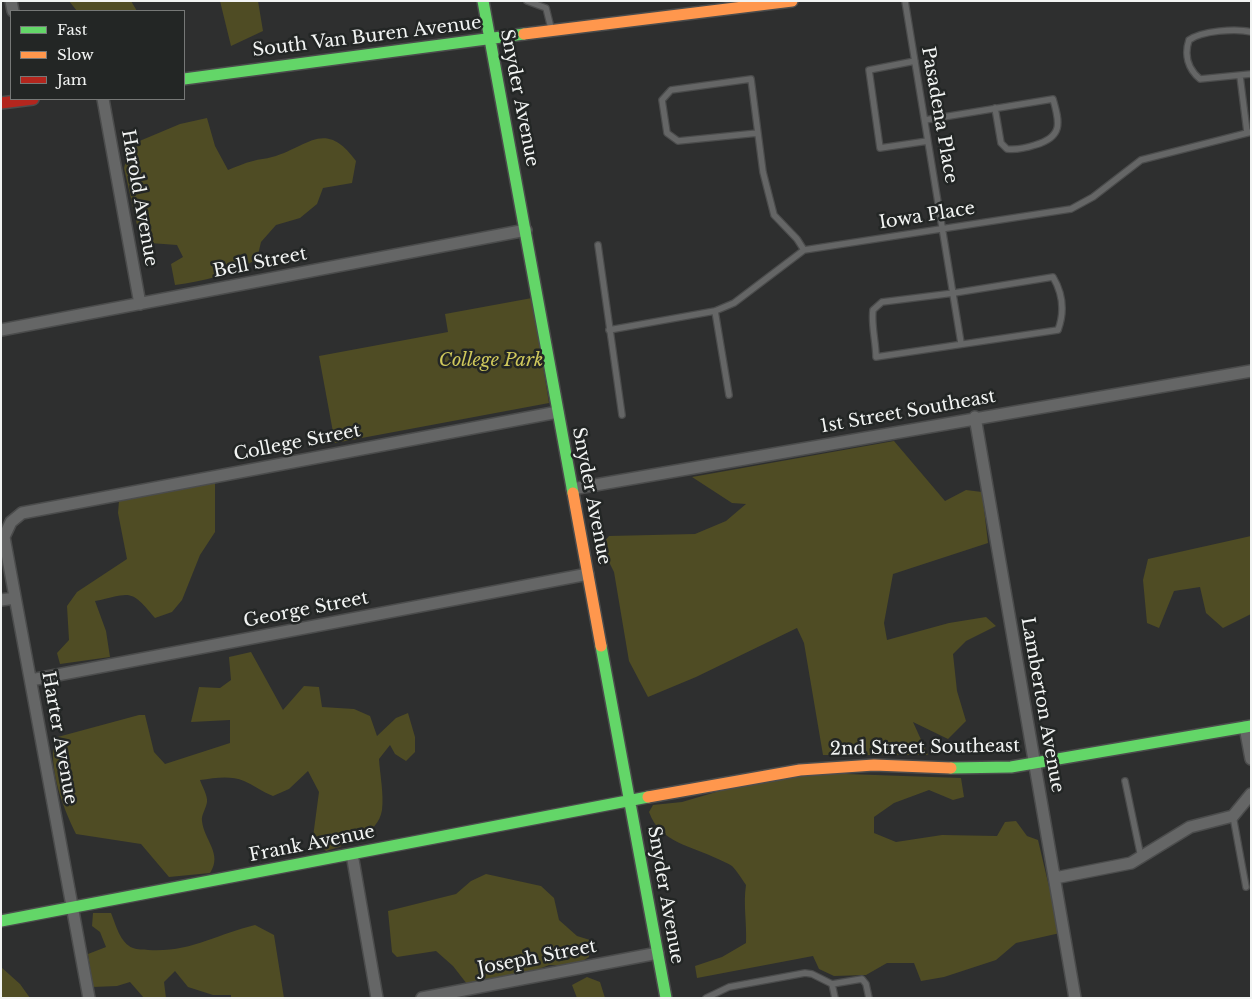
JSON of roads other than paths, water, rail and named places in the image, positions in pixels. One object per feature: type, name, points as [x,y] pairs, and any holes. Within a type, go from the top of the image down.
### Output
[{"type":"street","name":"Snyder Avenue","points":[[483,1],[666,998]]},
{"type":"street","name":"South Van Buren Avenue","points":[[185,79],[551,30],[792,1]]},
{"type":"street","points":[[1,103],[23,100]]},
{"type":"street","name":"Harold Avenue","points":[[103,100],[140,304]]},
{"type":"street","name":"Bell Street","points":[[1,330],[526,230]]},
{"type":"street","name":"1st Street Southeast","points":[[572,489],[975,417],[1059,405],[1251,371]]},
{"type":"street","name":"College Street","points":[[43,508],[558,412]]},
{"type":"street","name":"Lamberton Avenue","points":[[975,417],[1075,998]]},
{"type":"street","name":"Harter Avenue","points":[[43,508],[22,513],[11,522],[4,537],[89,998]]},
{"type":"street","name":"George Street","points":[[31,680],[588,574]]},
{"type":"street","points":[[1,600],[15,598]]},
{"type":"street","points":[[1248,726],[1251,759]]},
{"type":"street","name":"2nd Street Southeast","points":[[630,800],[821,767],[874,765],[979,769],[1035,763],[1248,726]]},
{"type":"street","points":[[1054,878],[1131,863],[1190,828],[1233,816],[1251,794]]},
{"type":"street","name":"Frank Avenue","points":[[1,921],[630,800]]},
{"type":"street","points":[[352,854],[377,998]]},
{"type":"street","name":"Joseph Street","points":[[422,998],[658,953]]},
{"type":"lane","points":[[527,1],[546,8],[551,30]]},
{"type":"lane","name":"Pasadena Place","points":[[905,1],[944,229],[961,343]]},
{"type":"lane","points":[[1251,32],[1241,30],[1196,35],[1189,40],[1187,47],[1188,64],[1193,74],[1200,79],[1251,74]]},
{"type":"lane","points":[[915,61],[869,70],[880,148],[928,141]]},
{"type":"lane","points":[[1240,76],[1249,132]]},
{"type":"lane","points":[[758,132],[678,141],[667,133],[662,100],[672,90],[751,79],[758,132],[763,172],[774,215],[797,239],[804,250]]},
{"type":"lane","points":[[925,120],[995,108],[1053,99],[1058,128],[1054,136],[1044,142],[1022,148],[1004,147],[995,108]]},
{"type":"lane","name":"Iowa Place","points":[[609,330],[715,311],[734,302],[804,250],[1071,209],[1093,196],[1140,160],[1249,132]]},
{"type":"lane","points":[[598,245],[622,415]]},
{"type":"lane","points":[[1053,277],[1061,290],[1063,318],[1058,330],[961,343],[876,358],[875,333],[871,319],[872,310],[882,302],[954,293],[1053,277]]},
{"type":"lane","points":[[715,311],[729,395]]},
{"type":"lane","points":[[1125,781],[1141,857]]},
{"type":"lane","points":[[1233,816],[1246,887]]},
{"type":"lane","points":[[706,998],[729,988],[805,973],[812,974],[832,984],[862,979],[866,984],[869,998]]},
{"type":"lane","points":[[832,984],[835,998]]},
{"type":"park label","name":"College Park","points":[[491,361]]}]
